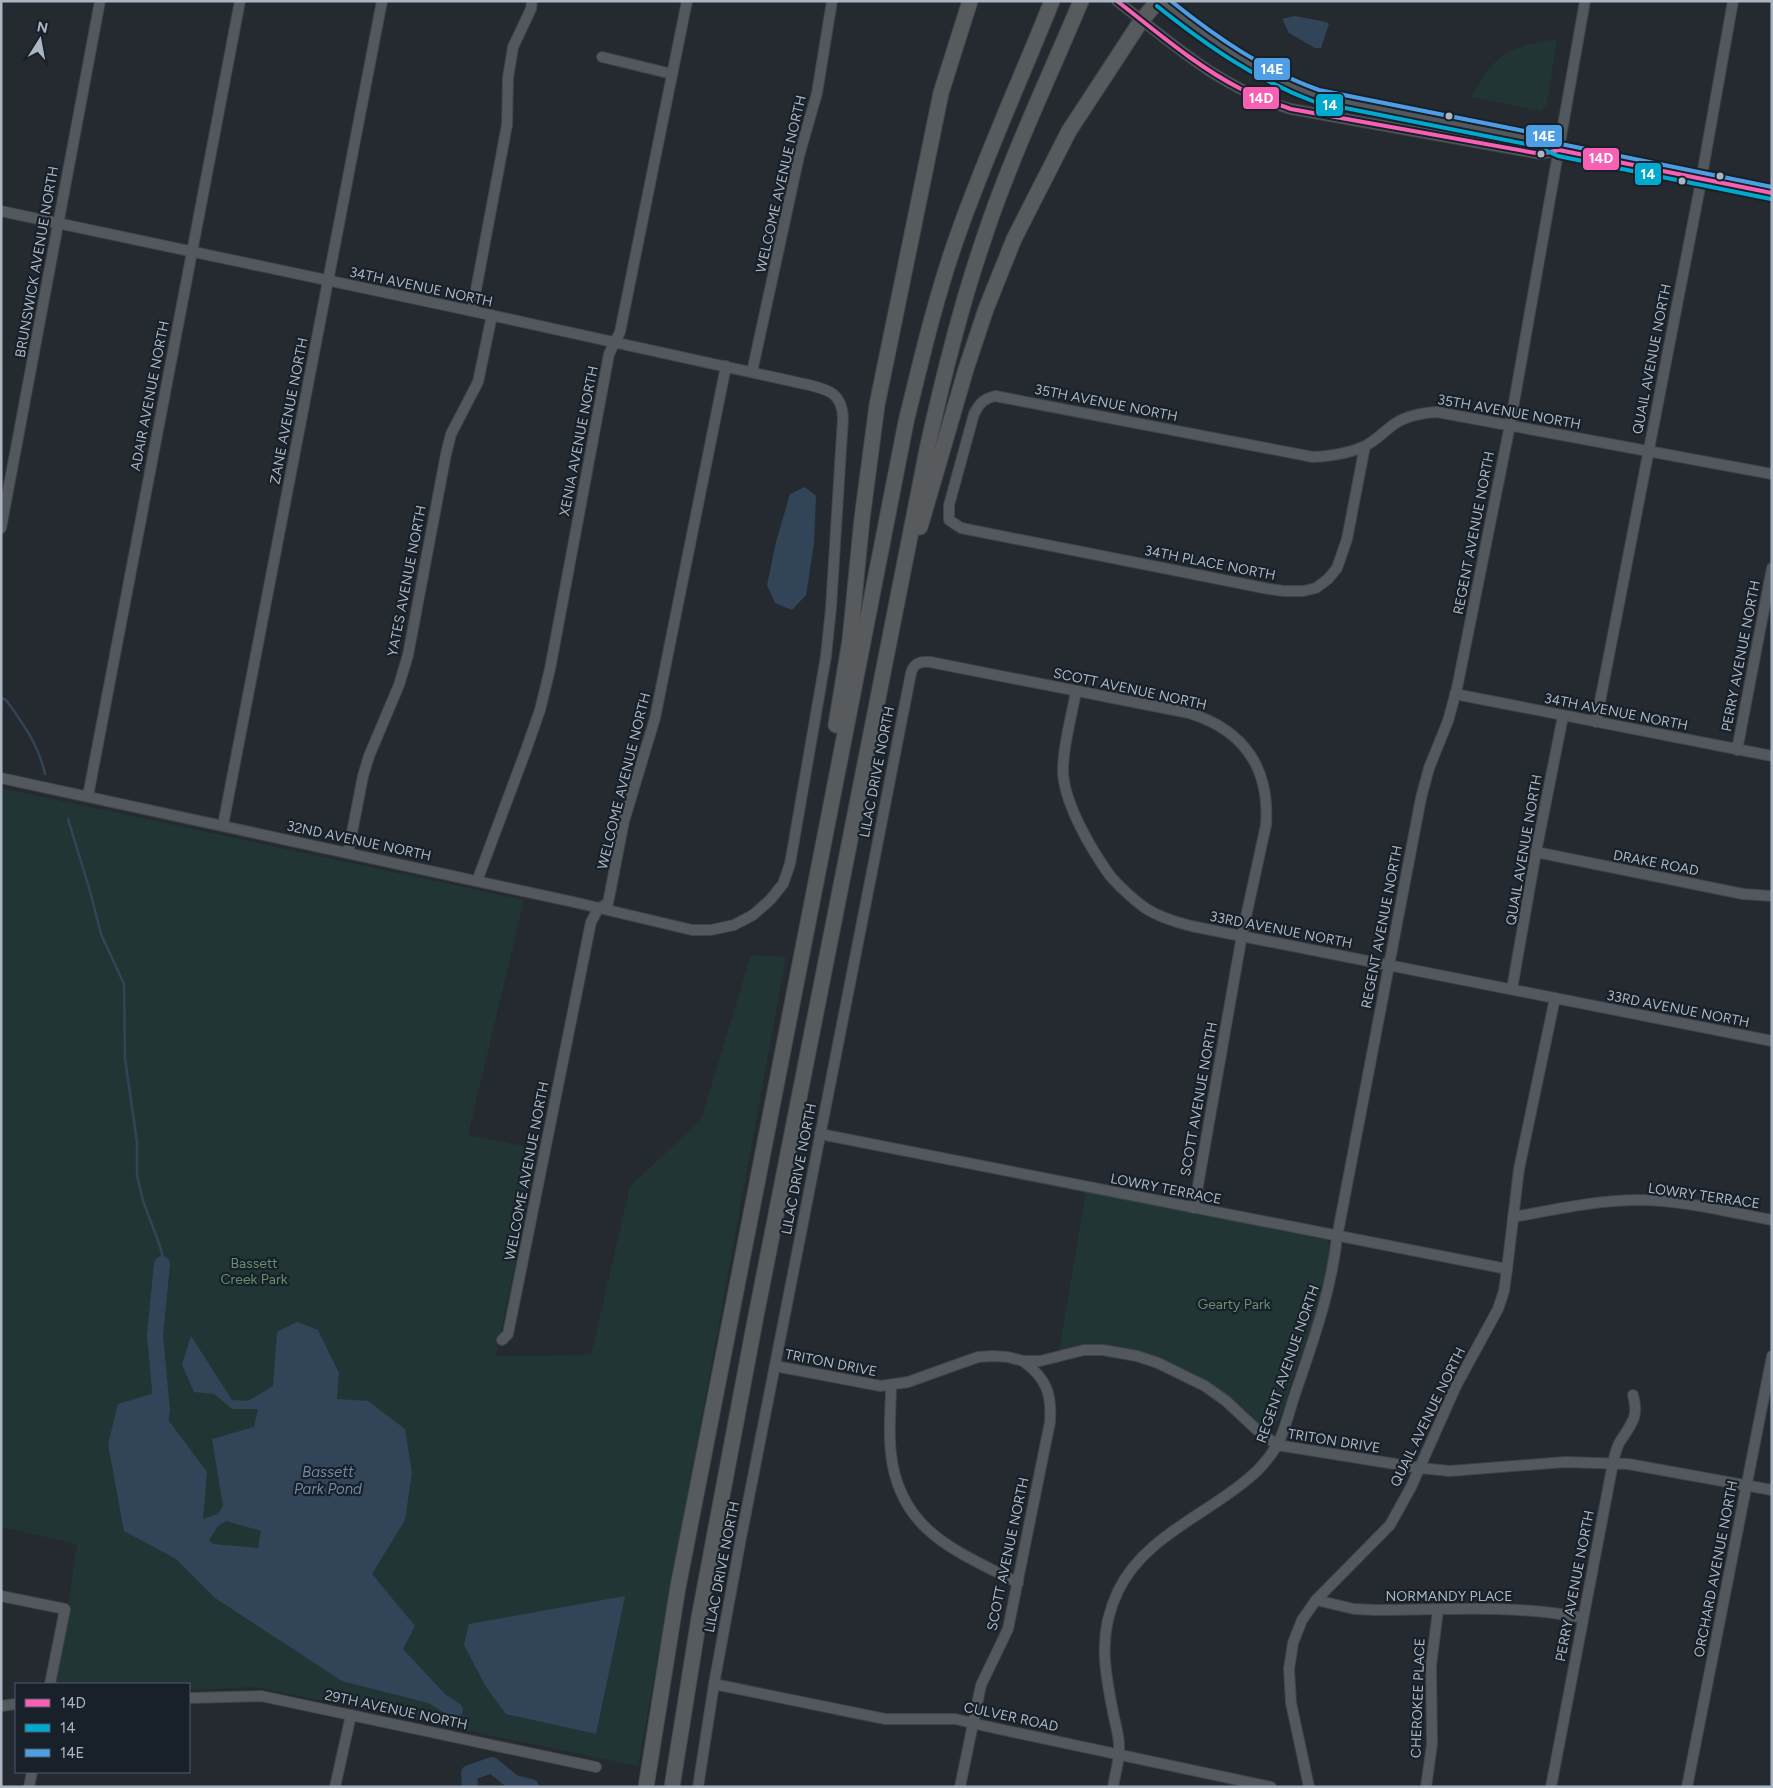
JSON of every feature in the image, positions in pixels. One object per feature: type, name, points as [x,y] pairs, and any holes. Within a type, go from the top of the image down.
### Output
[{"type":"highway","points":[[832,797],[837,719],[850,640],[862,519],[877,405],[941,93],[970,1]]},
{"type":"highway","points":[[646,1787],[678,1587],[906,422],[930,326],[970,200],[1052,1]]},
{"type":"highway","points":[[672,1787],[703,1599],[755,1321],[928,445],[951,345],[981,246],[1008,174],[1081,1]]},
{"type":"highway","points":[[893,619],[966,369],[1004,262],[1069,131],[1141,20],[1160,1]]},
{"type":"street","name":"BRUNSWICK AVENUE NORTH","points":[[1,528],[100,1]]},
{"type":"street","name":"ADAIR AVENUE NORTH","points":[[88,796],[240,1]]},
{"type":"street","name":"ZANE AVENUE NORTH","points":[[224,825],[382,1]]},
{"type":"street","points":[[472,311],[508,125],[508,78],[513,47],[531,9],[532,1]]},
{"type":"street","name":"XENIA AVENUE NORTH","points":[[477,881],[540,710],[609,354],[620,332],[687,1]]},
{"type":"street","name":"WELCOME AVENUE NORTH","points":[[752,372],[799,156],[816,94],[832,1]]},
{"type":"street","points":[[1160,1],[1195,28],[1247,63],[1302,91],[1347,103],[1538,140],[1559,150],[1772,193]]},
{"type":"street","name":"REGENT AVENUE NORTH","points":[[1113,1787],[1120,1747],[1106,1677],[1104,1655],[1104,1632],[1110,1610],[1131,1570],[1146,1554],[1164,1538],[1250,1478],[1277,1445],[1322,1313],[1334,1261],[1388,965],[1421,798],[1429,768],[1448,721],[1455,694],[1510,425],[1585,1]]},
{"type":"street","name":"QUAIL AVENUE NORTH","points":[[1596,722],[1701,179],[1733,1]]},
{"type":"street","points":[[1120,4],[1209,72],[1231,85],[1272,103],[1291,109],[1541,154],[1559,150]]},
{"type":"street","points":[[602,57],[672,74]]},
{"type":"street","name":"34TH AVENUE NORTH","points":[[1,211],[726,366],[826,389],[834,394],[840,401],[843,418],[831,608],[826,656],[790,864],[782,884],[770,900],[753,915],[734,925],[711,930]]},
{"type":"street","name":"YATES AVENUE NORTH","points":[[348,853],[363,776],[400,685],[408,655],[451,434],[478,382],[492,315]]},
{"type":"street","name":"WELCOME AVENUE NORTH","points":[[502,1340],[508,1334],[591,922],[598,909],[608,902],[624,821],[655,718],[726,366]]},
{"type":"street","name":"35TH AVENUE NORTH","points":[[949,520],[949,505],[974,414],[979,404],[986,398],[995,396],[1312,457],[1352,452],[1365,446],[1396,423],[1409,416],[1423,412],[1452,413],[1772,474]]},
{"type":"street","name":"34TH PLACE NORTH","points":[[949,520],[962,528],[1284,592],[1303,591],[1316,588],[1337,568],[1347,539],[1365,446]]},
{"type":"street","name":"PERRY AVENUE NORTH","points":[[1737,750],[1772,568]]},
{"type":"street","name":"SCOTT AVENUE NORTH","points":[[918,663],[930,662],[1207,719],[1224,727],[1238,739],[1250,753],[1259,770],[1265,787],[1268,806],[1266,825],[1242,935],[1194,1208]]},
{"type":"street","name":"LILAC DRIVE NORTH","points":[[698,1787],[714,1684],[740,1543],[820,1134],[911,672],[918,663]]},
{"type":"street","name":"33RD AVENUE NORTH","points":[[1076,691],[1064,756],[1064,782],[1078,822],[1112,878],[1147,909],[1168,920],[1772,1041]]},
{"type":"street","name":"34TH AVENUE NORTH","points":[[1455,694],[1772,756]]},
{"type":"street","name":"QUAIL AVENUE NORTH","points":[[1512,990],[1536,852],[1563,716]]},
{"type":"street","name":"32ND AVENUE NORTH","points":[[1,778],[224,825],[692,930],[711,930]]},
{"type":"street","name":"DRAKE ROAD","points":[[1536,852],[1743,894],[1772,896]]},
{"type":"street","name":"QUAIL AVENUE NORTH","points":[[1309,1787],[1292,1703],[1289,1669],[1297,1630],[1316,1600],[1384,1532],[1402,1504],[1456,1386],[1498,1309],[1504,1291],[1520,1169],[1555,998]]},
{"type":"street","name":"LOWRY TERRACE","points":[[820,1134],[1507,1269]]},
{"type":"street","name":"LOWRY TERRACE","points":[[1513,1217],[1604,1202],[1638,1200],[1673,1202],[1772,1220]]},
{"type":"street","name":"TRITON DRIVE","points":[[775,1366],[881,1386],[908,1382],[978,1357],[1008,1356],[1023,1361],[1040,1361],[1084,1350],[1103,1350],[1137,1356],[1181,1373],[1205,1386],[1226,1401],[1256,1429],[1277,1445],[1450,1471],[1564,1462],[1613,1463],[1660,1469],[1772,1490]]},
{"type":"street","name":"ORCHARD AVENUE NORTH","points":[[1687,1787],[1772,1356]]},
{"type":"street","name":"SCOTT AVENUE NORTH","points":[[960,1787],[981,1684],[1008,1629],[1050,1422],[1051,1407],[1049,1394],[1043,1381],[1023,1361]]},
{"type":"street","points":[[891,1385],[891,1454],[895,1476],[902,1497],[928,1532],[946,1545],[1018,1583]]},
{"type":"street","name":"PERRY AVENUE NORTH","points":[[1551,1787],[1613,1463],[1621,1439],[1630,1429],[1635,1417],[1636,1405],[1633,1395]]},
{"type":"street","points":[[1,1596],[65,1609],[50,1683]]},
{"type":"street","name":"NORMANDY PLACE","points":[[1316,1600],[1354,1609],[1524,1609],[1582,1618]]},
{"type":"street","name":"CHEROKEE PLACE","points":[[1426,1787],[1432,1744],[1431,1666],[1438,1610]]},
{"type":"street","name":"CULVER ROAD","points":[[714,1684],[885,1719],[956,1719],[973,1722],[1271,1787]]},
{"type":"street","name":"29TH AVENUE NORTH","points":[[190,1698],[261,1696],[596,1767]]},
{"type":"street","points":[[1,1706],[15,1704]]},
{"type":"street","points":[[335,1787],[351,1715]]},
{"type":"street","points":[[29,1787],[32,1773]]},
{"type":"green space","points":[[1557,39],[1547,104],[1541,111],[1472,97],[1488,70],[1505,54],[1527,45]]},
{"type":"green space","name":"Bassett Creek Park","points":[[1,788],[524,900],[468,1135],[539,1149],[496,1356],[591,1355],[630,1186],[701,1120],[751,955],[786,957],[638,1766],[256,1687],[190,1690],[190,1683],[57,1683],[77,1544],[1,1527]]},
{"type":"green space","name":"Gearty Park","points":[[1086,1191],[1327,1240],[1330,1251],[1324,1287],[1283,1412],[1277,1423],[1268,1428],[1259,1425],[1232,1398],[1209,1382],[1178,1366],[1143,1353],[1125,1348],[1093,1344],[1059,1351]]},
{"type":"water","points":[[1295,16],[1329,24],[1321,48],[1315,48],[1289,33],[1282,19]]},
{"type":"water","points":[[805,487],[816,496],[814,544],[806,595],[792,610],[775,603],[767,585],[776,542],[790,494]]},
{"type":"water","name":"Bassett Park Pond","points":[[297,1322],[318,1330],[339,1373],[337,1399],[368,1401],[405,1429],[412,1473],[405,1520],[372,1574],[415,1626],[403,1649],[445,1694],[440,1706],[342,1681],[215,1598],[176,1559],[124,1531],[108,1444],[118,1404],[168,1389],[169,1421],[207,1472],[203,1519],[218,1514],[223,1506],[212,1439],[254,1427],[258,1409],[232,1409],[214,1394],[194,1392],[182,1365],[191,1336],[232,1400],[248,1401],[273,1386],[277,1332]],"holes":[[[226,1521],[261,1531],[258,1548],[213,1544],[209,1540],[218,1526]]]},
{"type":"water","points":[[625,1596],[596,1734],[506,1714],[486,1687],[464,1645],[469,1624]]},
{"type":"waterway","points":[[1,698],[6,700],[30,735],[39,754],[45,774]]},
{"type":"waterway","points":[[68,819],[101,934],[124,984],[125,1059],[137,1142],[137,1175],[143,1201],[162,1253],[162,1264]]},
{"type":"waterway","points":[[162,1264],[155,1335],[162,1411]]},
{"type":"waterway","points":[[423,1690],[455,1710]]},
{"type":"waterway","points":[[470,1787],[469,1773],[492,1765],[514,1783],[531,1787]]},
{"type":"transit line","name":"14D","points":[[1117,1],[1177,48],[1224,80],[1247,92],[1291,109],[1541,154],[1559,150],[1772,193]]},
{"type":"transit line","name":"14E","points":[[1171,1],[1206,28],[1260,63],[1319,90],[1539,134],[1561,144],[1772,187]]},
{"type":"transit line","name":"14","points":[[1157,6],[1232,60],[1272,83],[1315,102],[1536,146],[1558,156],[1771,199]]}]
